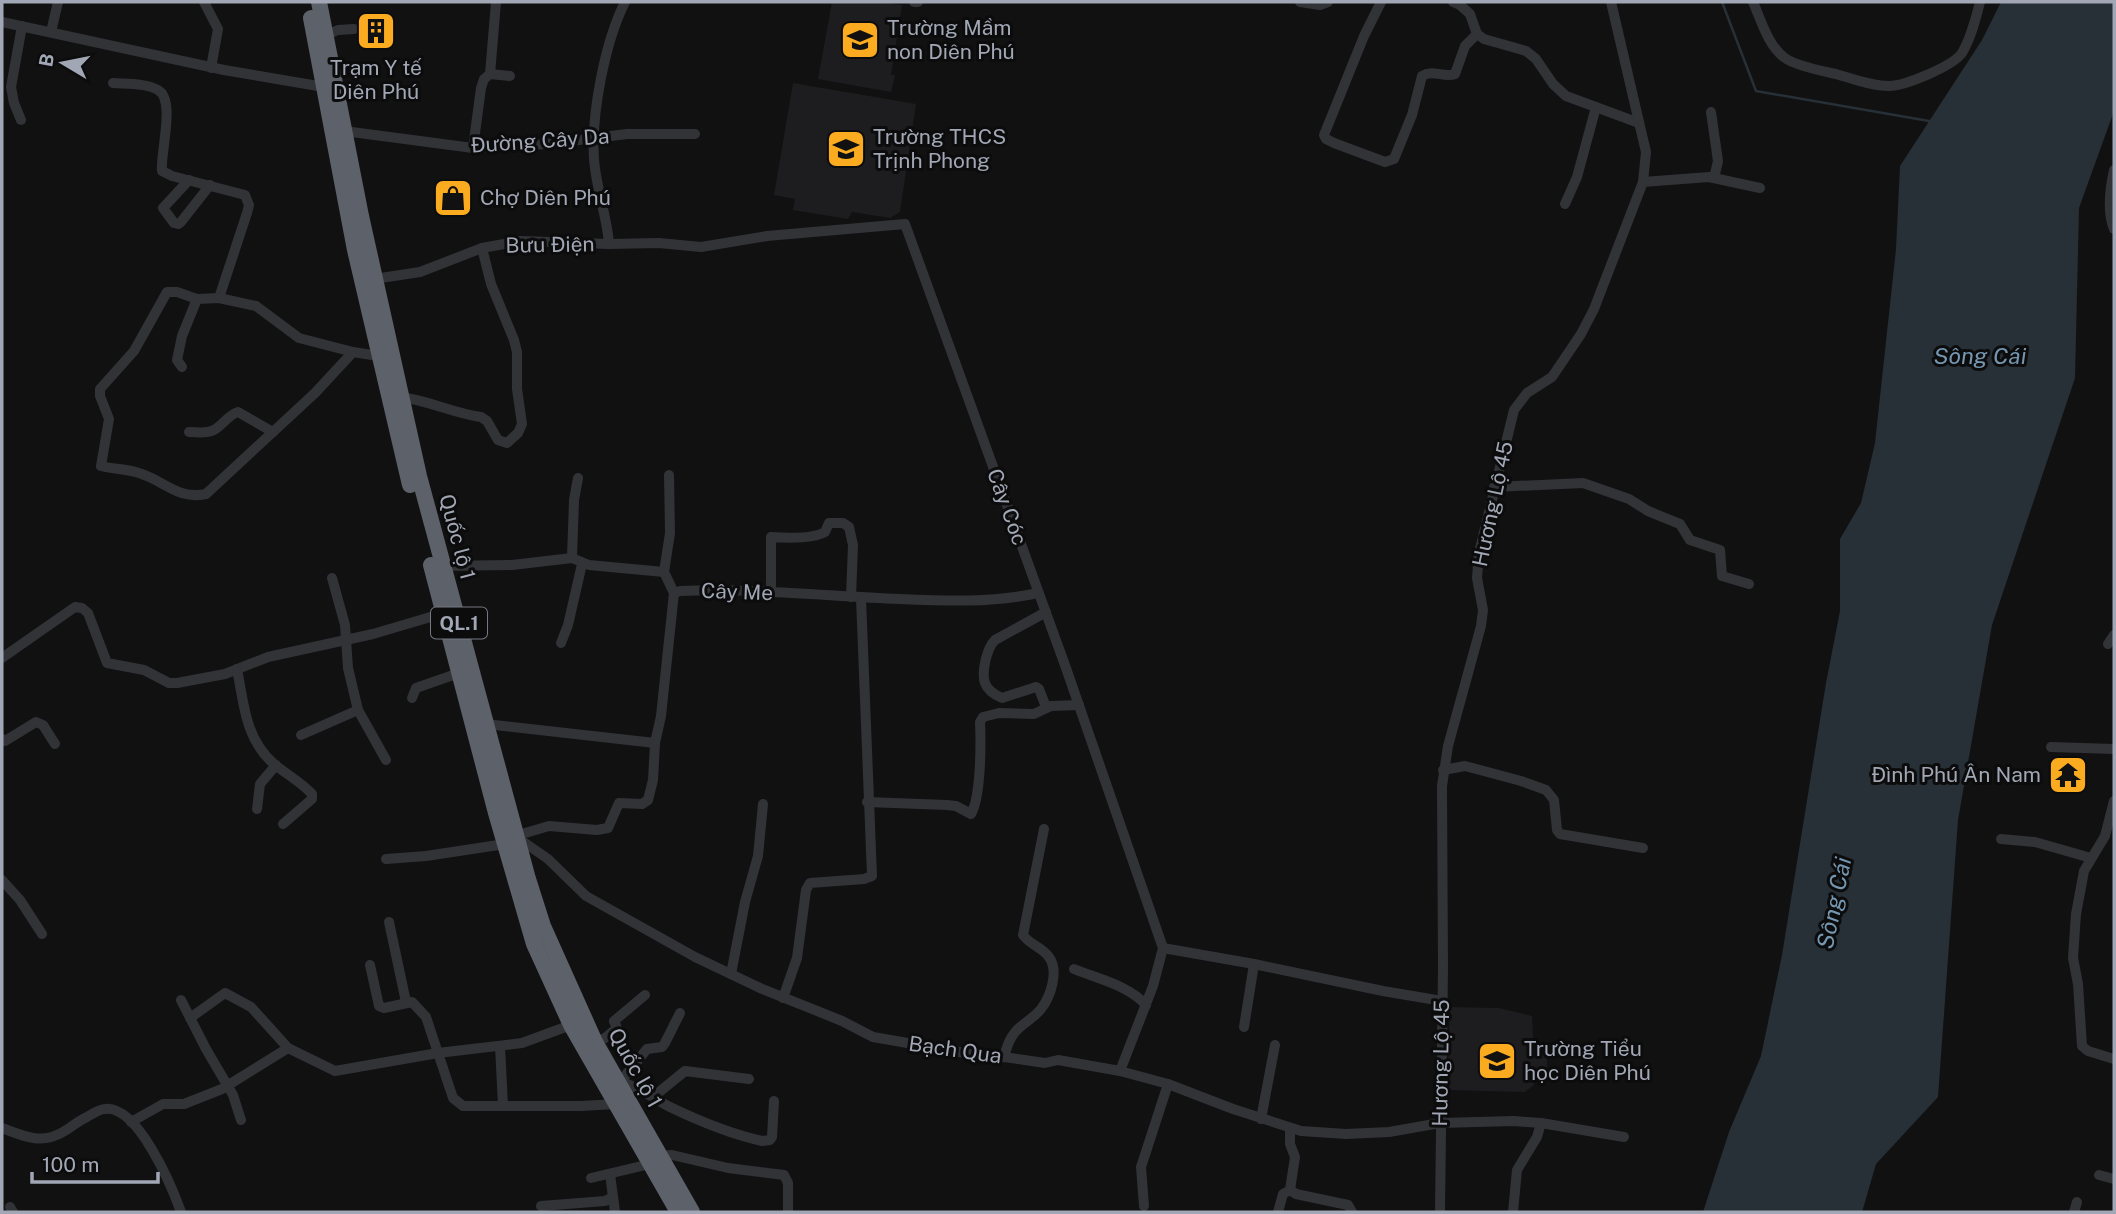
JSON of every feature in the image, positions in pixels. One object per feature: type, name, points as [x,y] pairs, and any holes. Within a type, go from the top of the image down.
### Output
[{"type":"highway","name":"Quốc lộ 1","points":[[308,2],[378,356],[437,567],[486,724],[534,944],[571,1025],[616,1104],[692,1212]]},
{"type":"highway","name":"Quốc lộ 1","points":[[319,2],[374,279],[459,673],[510,840],[543,926],[595,1042],[618,1081],[678,1212]]},
{"type":"street","points":[[51,32],[58,2]]},
{"type":"street","points":[[204,2],[218,29],[211,68]]},
{"type":"street","points":[[490,75],[496,2]]},
{"type":"street","name":"Bưu Điện","points":[[374,279],[420,272],[482,248],[520,241],[609,244],[594,163],[594,138],[609,43],[625,2]]},
{"type":"street","points":[[1300,2],[1320,5],[1328,2]]},
{"type":"street","points":[[1381,2],[1364,36],[1324,135],[1334,143],[1385,162],[1394,159],[1400,147],[1422,76],[1429,72],[1449,76],[1455,74],[1465,46],[1477,34]]},
{"type":"street","points":[[1453,2],[1461,5],[1470,14],[1477,34],[1496,44],[1529,54],[1566,96],[1639,123]]},
{"type":"street","name":"Hương Lộ 45","points":[[1440,1212],[1443,770],[1482,621],[1478,563],[1514,411],[1527,393],[1552,377],[1581,334],[1594,309],[1643,181],[1646,152],[1611,2]]},
{"type":"street","points":[[1753,2],[1776,49],[1787,60],[1825,72],[1888,86],[1946,66],[1958,58],[1972,30],[1980,2]]},
{"type":"street","points":[[2,22],[211,68],[324,87]]},
{"type":"street","points":[[22,26],[11,87],[14,103],[22,120]]},
{"type":"street","points":[[326,35],[338,30],[354,29]]},
{"type":"street","points":[[473,148],[484,79],[490,75],[510,76]]},
{"type":"street","points":[[113,83],[149,87],[159,90],[165,96],[167,114],[162,171],[245,195],[248,200],[247,214],[219,298]]},
{"type":"street","points":[[1565,204],[1577,177],[1597,107]]},
{"type":"street","points":[[1711,112],[1718,160],[1714,178]]},
{"type":"street","name":"Đường Cây Da","points":[[344,131],[473,148],[547,144],[627,134],[695,134]]},
{"type":"street","points":[[2114,170],[2110,218],[2114,229]]},
{"type":"street","points":[[1643,181],[1714,178],[1760,188]]},
{"type":"street","points":[[189,180],[163,208],[174,223],[181,222],[209,185]]},
{"type":"street","name":"Cây Cóc","points":[[609,244],[659,243],[701,247],[767,236],[905,224],[1164,948]]},
{"type":"street","points":[[401,397],[436,403],[458,414],[481,417],[500,442],[507,443],[519,433],[522,424],[517,388],[516,346],[491,284],[482,248]]},
{"type":"street","points":[[353,352],[335,374],[206,494],[182,494],[138,472],[101,466],[108,419],[100,389],[134,351],[167,292],[177,292],[197,299],[219,298],[257,306],[299,338],[378,356]]},
{"type":"street","points":[[182,367],[177,360],[179,347],[197,299]]},
{"type":"street","points":[[188,432],[215,429],[233,412],[238,412],[273,432]]},
{"type":"street","points":[[669,475],[670,533],[664,572],[674,593]]},
{"type":"street","points":[[561,643],[568,625],[577,561],[574,500],[578,478]]},
{"type":"street","points":[[1494,487],[1576,483],[1629,499],[1680,524],[1690,540],[1720,550],[1722,576],[1749,584]]},
{"type":"street","points":[[771,593],[771,537],[786,539],[818,536],[825,532],[828,523],[842,523],[849,527],[853,545],[872,876],[810,883],[806,890],[797,958],[783,998]]},
{"type":"street","points":[[437,567],[577,561],[664,572]]},
{"type":"street","points":[[332,578],[345,625],[348,668],[358,710],[386,760]]},
{"type":"street","name":"Cây Me","points":[[510,840],[549,826],[597,830],[608,828],[619,803],[642,804],[648,800],[653,780],[655,743],[661,716],[674,593],[716,590],[973,601],[1038,593]]},
{"type":"street","points":[[2,658],[75,607],[88,613],[107,663],[152,673],[169,683],[192,681],[237,669],[268,657],[444,613]]},
{"type":"street","points":[[1046,612],[990,645],[985,676],[987,686],[1002,698],[1009,698],[1036,687],[1046,707]]},
{"type":"street","points":[[237,669],[249,729],[265,755],[312,794],[312,799],[283,824]]},
{"type":"street","points":[[412,698],[416,688],[459,673]]},
{"type":"street","points":[[867,802],[956,806],[971,814],[975,804],[979,768],[981,719],[999,713],[1034,714],[1046,707],[1079,705]]},
{"type":"street","points":[[301,735],[358,710]]},
{"type":"street","points":[[2,739],[10,740],[36,722],[43,725],[55,744]]},
{"type":"street","points":[[486,724],[655,743]]},
{"type":"street","points":[[2051,747],[2114,749]]},
{"type":"street","points":[[257,809],[260,784],[276,765]]},
{"type":"street","points":[[1443,770],[1465,766],[1533,784],[1553,796],[1557,830],[1560,834],[1643,848]]},
{"type":"street","points":[[2114,801],[2111,829],[2084,871],[2073,951],[2080,997],[2081,1042],[2085,1050],[2114,1059]]},
{"type":"street","points":[[731,974],[760,849],[763,804]]},
{"type":"street","points":[[1004,1057],[1014,1033],[1041,1008],[1051,986],[1053,968],[1050,959],[1023,935],[1044,828]]},
{"type":"street","points":[[2001,839],[2035,842],[2091,858]]},
{"type":"street","points":[[386,859],[426,856],[510,840]]},
{"type":"street","name":"Bạch Qua","points":[[510,840],[534,847],[586,896],[695,957],[783,998],[886,1041],[995,1058],[1045,1063],[1058,1060],[1120,1071],[1168,1084],[1290,1129],[1346,1134],[1389,1132],[1440,1123],[1514,1121],[1624,1137]]},
{"type":"street","points":[[2,880],[20,900],[42,934]]},
{"type":"street","points":[[389,922],[406,1002]]},
{"type":"street","points":[[1120,1071],[1146,1005],[1164,948],[1442,1001]]},
{"type":"street","points":[[1244,1027],[1254,964]]},
{"type":"street","points":[[370,965],[379,1006],[389,1007],[406,1002],[416,1004],[426,1017],[453,1098],[463,1106],[616,1104]]},
{"type":"street","points":[[1074,970],[1127,990],[1138,996],[1146,1005]]},
{"type":"street","points":[[190,1018],[225,993],[251,1007],[288,1048],[335,1071],[438,1053],[522,1043],[571,1025]]},
{"type":"street","points":[[595,1042],[613,1032],[617,1028],[614,1021],[645,995]]},
{"type":"street","points":[[181,1000],[236,1103],[241,1119]]},
{"type":"street","points":[[680,1013],[662,1047],[647,1049],[618,1081],[673,1109],[714,1126],[762,1141],[772,1137],[774,1101]]},
{"type":"street","points":[[1261,1119],[1275,1045]]},
{"type":"street","points":[[500,1046],[503,1106]]},
{"type":"street","points":[[131,1122],[163,1104],[184,1104],[237,1082],[288,1048]]},
{"type":"street","points":[[653,1097],[685,1071],[749,1079]]},
{"type":"street","points":[[1144,1206],[1141,1167],[1168,1084]]},
{"type":"street","points":[[2,1128],[38,1140],[51,1138],[104,1109],[115,1110],[131,1122],[152,1149],[181,1212]]},
{"type":"street","points":[[1513,1212],[1517,1170],[1537,1137],[1541,1123]]},
{"type":"street","points":[[1290,1129],[1290,1144],[1295,1157],[1290,1190]]},
{"type":"street","points":[[591,1178],[655,1160],[667,1154],[728,1168],[784,1175],[788,1183],[788,1212]]},
{"type":"street","points":[[610,1174],[615,1212]]},
{"type":"street","points":[[2099,1175],[2114,1179]]},
{"type":"street","points":[[1278,1212],[1283,1194],[1290,1190]]},
{"type":"street","points":[[1290,1190],[1292,1193],[1348,1205],[1352,1212]]},
{"type":"street","points":[[541,1206],[605,1201],[613,1197]]},
{"type":"shaded area","name":"Trường Mầm non Diên Phú","points":[[832,2],[902,5],[891,75],[895,75],[891,92],[818,79]]},
{"type":"shaded area","name":"Trường THCS Trịnh Phong","points":[[793,83],[916,104],[900,212],[890,218],[852,212],[848,219],[793,210],[795,199],[774,195]]},
{"type":"shaded area","name":"Trường Tiểu học Diên Phú","points":[[1450,1007],[1499,1008],[1532,1016],[1533,1037],[1547,1049],[1547,1073],[1534,1074],[1534,1085],[1525,1092],[1447,1090]]},
{"type":"water","name":"Sông Cái","points":[[2001,2],[2114,2],[2114,111],[2079,208],[2075,378],[1992,625],[1958,820],[1938,1097],[1876,1164],[1862,1212],[1703,1212],[1729,1132],[1761,1056],[1782,955],[1840,611],[1840,539],[1861,503],[1875,443],[1896,249],[1900,166],[1982,40]]},
{"type":"waterway","points":[[1722,2],[1756,91],[1929,121]]},
{"type":"place","name":"Trạm Y tế Diên Phú","points":[[376,31]]},
{"type":"place","name":"Trường Mầm non Diên Phú","points":[[860,40]]},
{"type":"place","name":"Trường THCS Trịnh Phong","points":[[846,149]]},
{"type":"place","name":"Chợ Diên Phú","points":[[453,198]]},
{"type":"place","name":"Đình Phú Ân Nam","points":[[2068,775]]},
{"type":"place","name":"Trường Tiểu học Diên Phú","points":[[1497,1061]]}]
